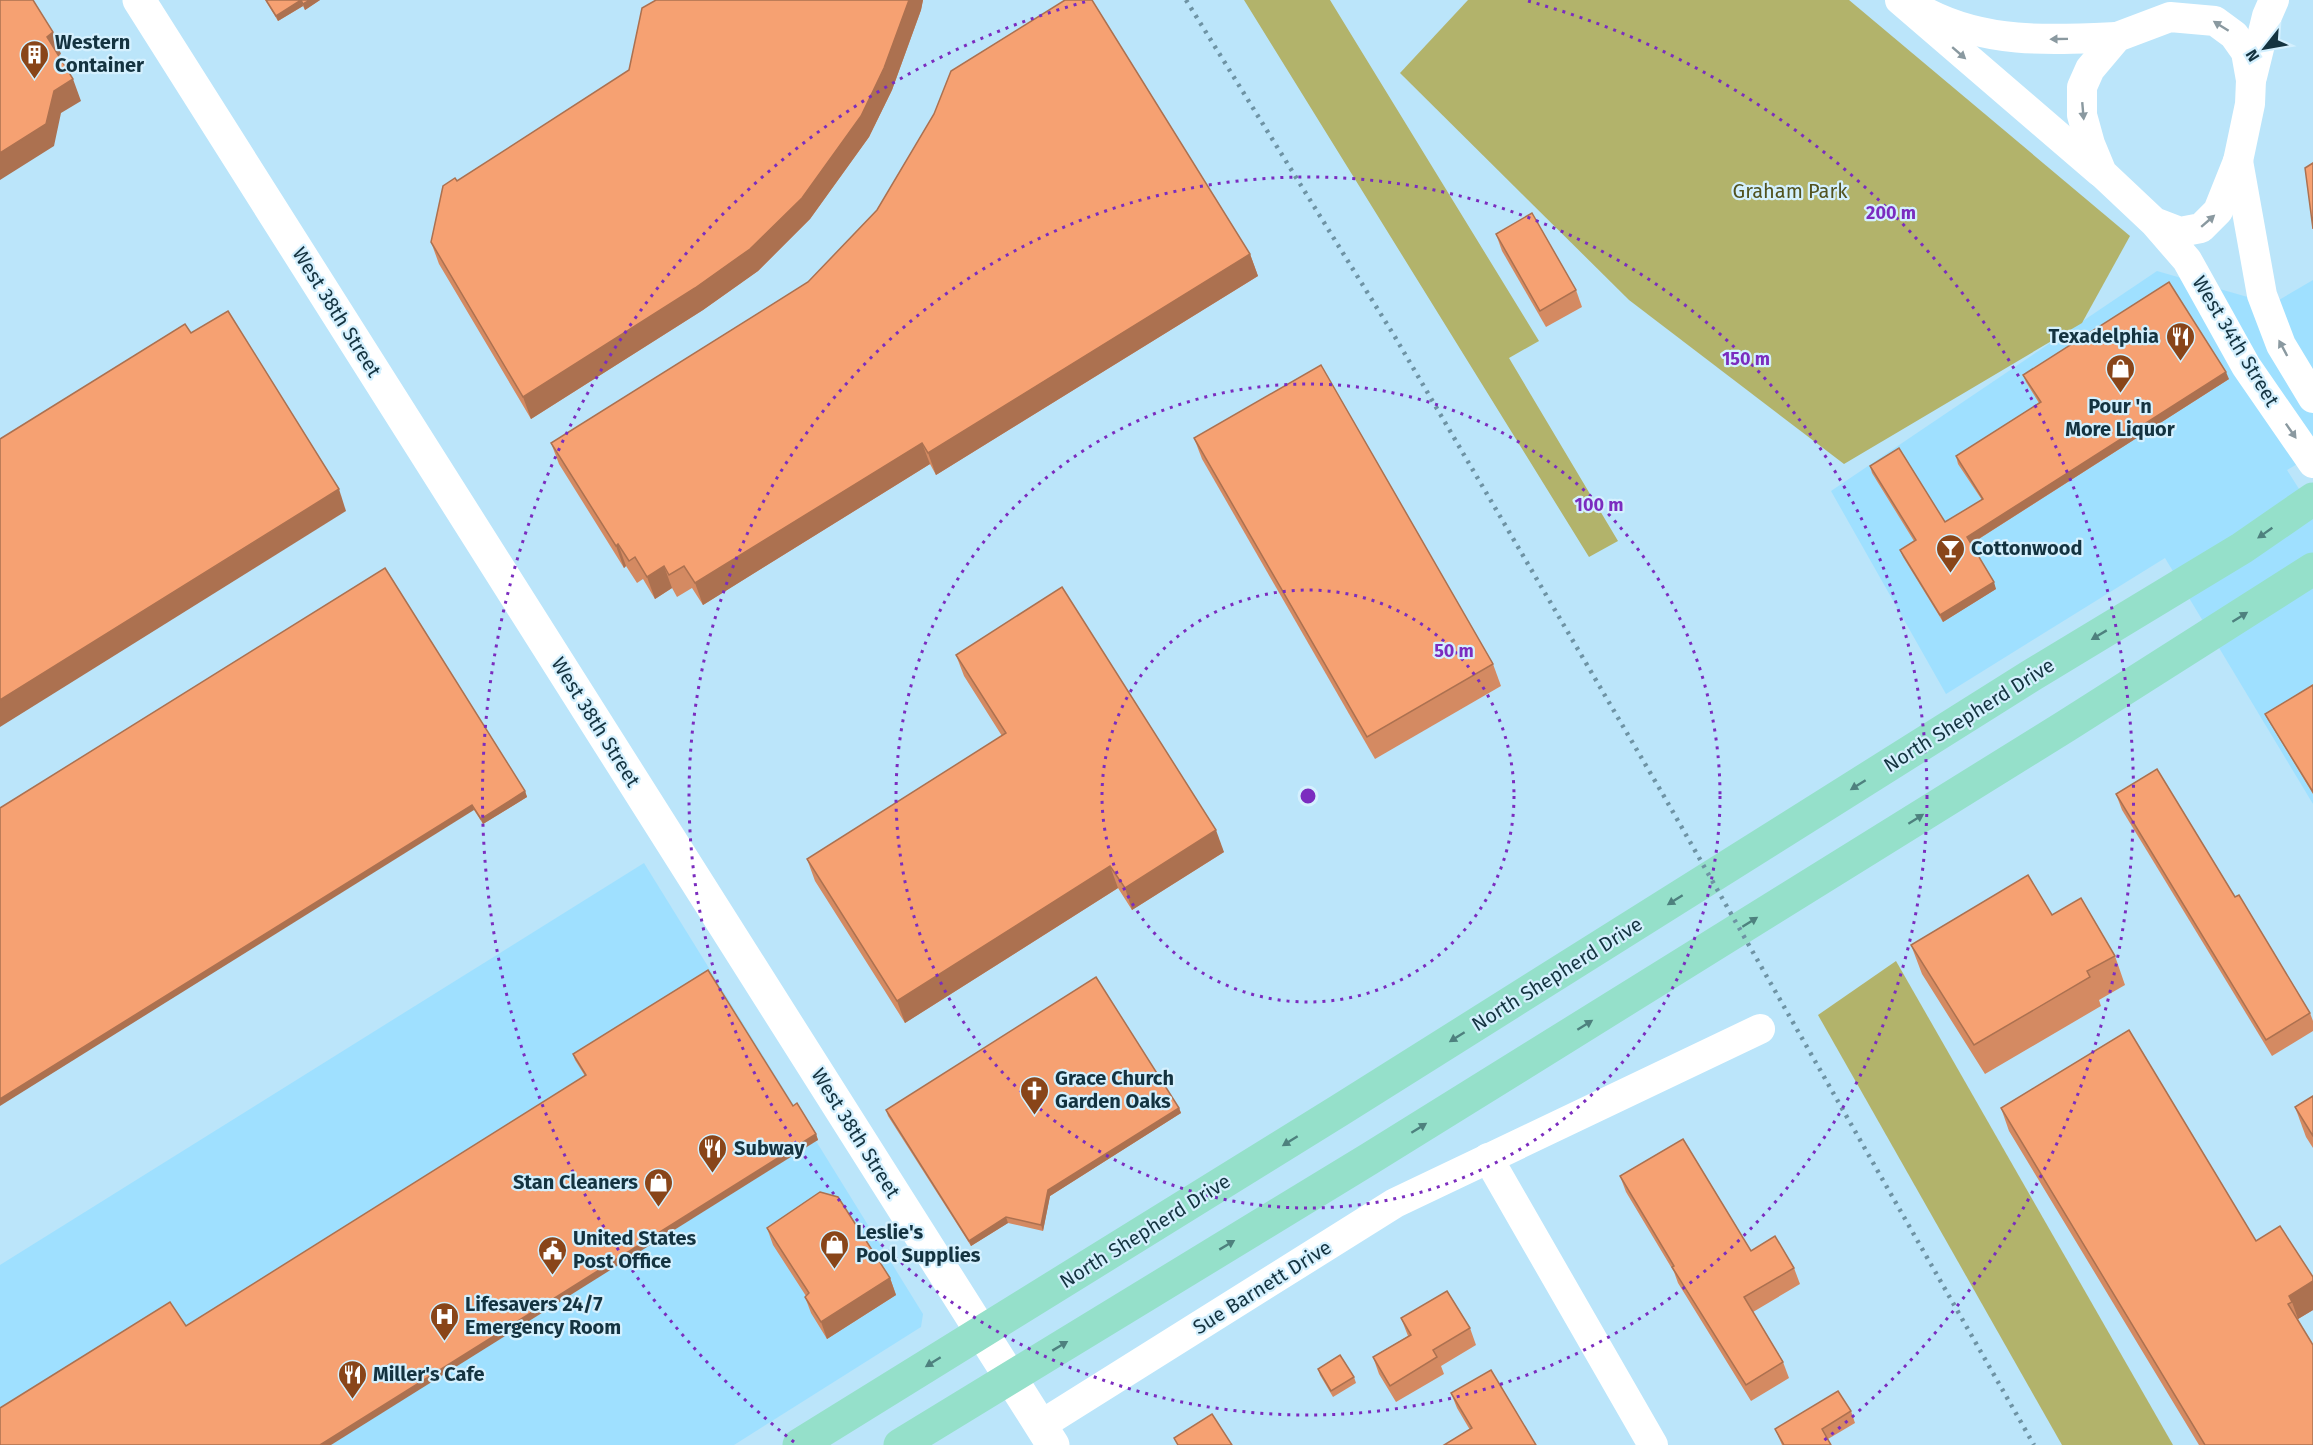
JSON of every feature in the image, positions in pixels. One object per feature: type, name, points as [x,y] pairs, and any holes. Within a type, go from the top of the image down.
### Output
[{"type":"main road","name":"North Shepherd Drive","points":[[799,1445],[1331,1116],[2032,675],[2242,548],[2313,500]]},
{"type":"main road","points":[[900,1445],[1379,1152],[2066,726],[2313,569]]},
{"type":"street","name":"West 38th Street","points":[[139,0],[1047,1435]]},
{"type":"street","points":[[1900,0],[1948,24],[1987,35],[2032,39],[2117,37],[2170,17],[2202,0]]},
{"type":"street","points":[[1900,0],[2102,173],[2154,222],[2180,232],[2201,228],[2218,211],[2238,161],[2250,104],[2251,80],[2267,16],[2274,0]]},
{"type":"street","points":[[2170,17],[2215,21],[2234,35],[2246,52],[2251,80]]},
{"type":"street","points":[[2102,173],[2090,144],[2082,115],[2082,87],[2090,69],[2117,37]]},
{"type":"street","name":"West 34th Street","points":[[2238,161],[2262,295],[2281,345],[2313,398]]},
{"type":"street","name":"West 34th Street","points":[[2154,222],[2187,260],[2246,366],[2313,464]]},
{"type":"street","name":"Sue Barnett Drive","points":[[1047,1435],[1395,1203],[1760,1029]]},
{"type":"street","points":[[1488,1158],[1653,1445]]},
{"type":"shaded area","points":[[2157,271],[2272,304],[2313,280],[2313,455],[2287,470],[2313,511],[2313,804],[2165,558],[1946,694],[1831,491]]},
{"type":"shaded area","points":[[644,863],[923,1314],[921,1327],[734,1445],[0,1445],[0,1265]]},
{"type":"green space","points":[[1244,0],[1330,0],[1539,341],[1509,358],[1618,541],[1589,557]]},
{"type":"green space","name":"Graham Park","points":[[1468,0],[1849,0],[2130,236],[2082,323],[1844,464],[1629,300],[1400,73]]},
{"type":"green space","points":[[1896,961],[2173,1445],[2062,1445],[1818,1015]]},
{"type":"building","name":"Western Container","points":[[0,0],[33,0],[53,32],[47,37],[73,79],[54,91],[46,124],[0,153]]},
{"type":"building","points":[[266,0],[301,0],[276,16]]},
{"type":"building","points":[[656,0],[909,0],[884,68],[861,116],[802,198],[750,249],[695,288],[523,397],[431,242],[443,186],[455,178],[457,181],[629,70],[642,8]]},
{"type":"building","points":[[1065,0],[1092,0],[1250,254],[928,453],[922,443],[695,583],[684,566],[669,575],[664,566],[647,577],[635,557],[629,561],[618,544],[616,546],[551,443],[808,282],[877,210],[934,114],[951,71]]},
{"type":"building","points":[[2313,163],[2313,229],[2305,168]]},
{"type":"building","points":[[1532,213],[1576,290],[1540,311],[1496,234]]},
{"type":"building","points":[[2169,282],[2226,372],[1967,537],[1994,582],[1940,615],[1900,550],[1916,540],[1870,466],[1899,448],[1945,522],[1983,499],[1956,456],[2041,402],[2023,375]]},
{"type":"building","points":[[228,311],[339,489],[0,700],[0,439],[185,324],[191,333]]},
{"type":"building","points":[[1321,365],[1493,664],[1367,737],[1194,438]]},
{"type":"building","points":[[385,568],[525,791],[481,819],[472,805],[0,1099],[0,808]]},
{"type":"building","points":[[1062,587],[1216,830],[1125,888],[1110,866],[897,1001],[807,859],[1006,733],[956,655]]},
{"type":"building","points":[[2313,685],[2313,792],[2265,714]]},
{"type":"building","points":[[2157,769],[2235,897],[2239,895],[2310,1013],[2266,1040],[2116,794]]},
{"type":"building","points":[[2028,875],[2052,915],[2081,898],[2115,956],[2087,971],[2090,977],[1974,1045],[1911,945]]},
{"type":"building","points":[[708,970],[793,1106],[797,1103],[816,1134],[320,1445],[0,1445],[0,1408],[170,1302],[186,1326],[586,1075],[573,1054]]},
{"type":"building","name":"Grace Church Garden Oaks","points":[[1096,977],[1179,1108],[1048,1190],[1041,1225],[1006,1217],[969,1241],[886,1110]]},
{"type":"building","points":[[2129,1030],[2256,1241],[2280,1226],[2313,1277],[2313,1281],[2289,1296],[2292,1302],[2288,1304],[2313,1345],[2313,1445],[2205,1445],[2001,1108]]},
{"type":"building","points":[[2313,1096],[2313,1136],[2295,1107]]},
{"type":"building","points":[[1683,1139],[1751,1251],[1775,1236],[1794,1268],[1744,1297],[1783,1362],[1746,1385],[1672,1267],[1674,1266],[1620,1176]]},
{"type":"building","name":"Leslie's Pool Supplies","points":[[820,1192],[838,1197],[890,1278],[821,1322],[805,1297],[809,1293],[767,1228]]},
{"type":"building","points":[[1447,1291],[1470,1328],[1433,1350],[1437,1357],[1390,1386],[1373,1357],[1411,1335],[1401,1318]]},
{"type":"building","points":[[1340,1355],[1354,1377],[1331,1391],[1318,1369]]},
{"type":"building","points":[[1491,1370],[1536,1445],[1444,1445],[1472,1428],[1451,1393]]},
{"type":"building","points":[[1838,1391],[1851,1411],[1822,1429],[1831,1445],[1784,1445],[1775,1429]]},
{"type":"building","points":[[1212,1414],[1232,1445],[1178,1445],[1174,1438]]},
{"type":"railway","points":[[1186,0],[1395,337],[1665,798],[2034,1445]]},
{"type":"place","name":"Western Container","points":[[34,80]]},
{"type":"place","name":"Texadelphia","points":[[2180,362]]},
{"type":"place","name":"Pour 'n More Liquor","points":[[2120,394]]},
{"type":"place","name":"Cottonwood","points":[[1950,574]]},
{"type":"place","name":"Grace Church Garden Oaks","points":[[1034,1116]]},
{"type":"place","name":"Subway","points":[[713,1174]]},
{"type":"place","name":"Stan Cleaners","points":[[659,1208]]},
{"type":"place","name":"Leslie's Pool Supplies","points":[[835,1270]]},
{"type":"place","name":"United States Post Office","points":[[552,1276]]},
{"type":"place","name":"Lifesavers 24/7 Emergency Room","points":[[444,1342]]},
{"type":"place","name":"Miller's Cafe","points":[[352,1400]]}]
